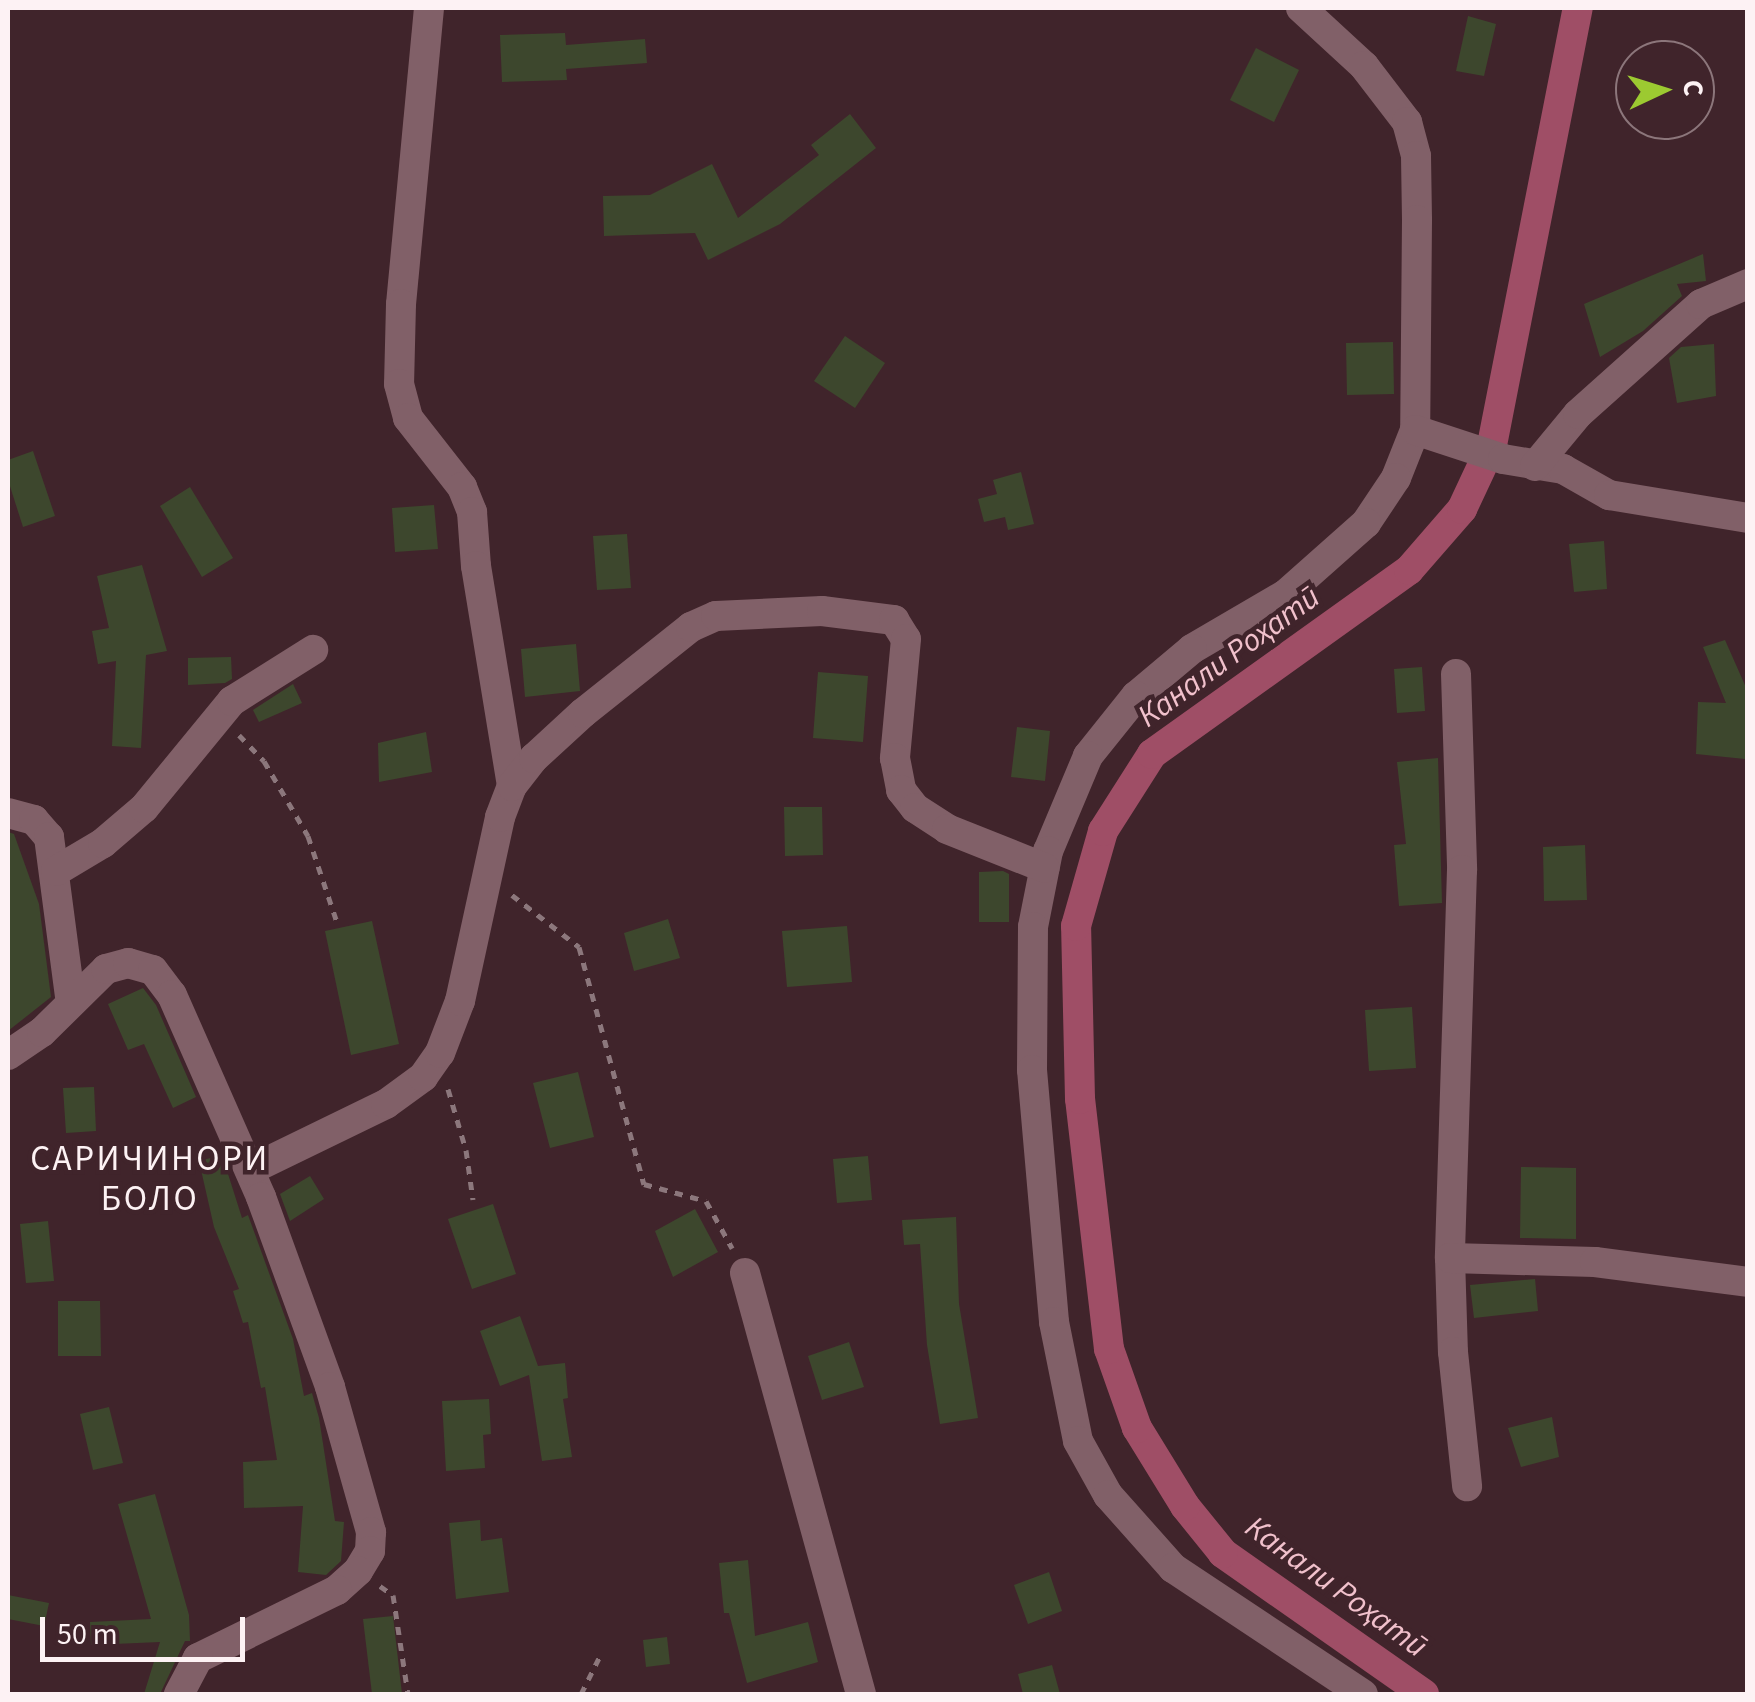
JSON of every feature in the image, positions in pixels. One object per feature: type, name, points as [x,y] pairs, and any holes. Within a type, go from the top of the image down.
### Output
[{"type":"street","points":[[429,8],[400,304],[399,384],[408,418],[462,487],[472,512],[476,566],[512,786]]},
{"type":"street","points":[[1301,8],[1364,66],[1407,122],[1416,156],[1414,430],[1396,478],[1366,523],[1286,594],[1192,648],[1136,696],[1088,756],[1045,868],[1034,927],[1032,1070],[1054,1322],[1078,1441],[1108,1495],[1173,1568],[1363,1694]]},
{"type":"street","points":[[1536,466],[1578,414],[1701,304],[1748,284]]},
{"type":"street","points":[[1414,430],[1503,459],[1563,469],[1609,496],[1748,518]]},
{"type":"street","points":[[250,1170],[386,1104],[430,1068],[460,1001],[487,876],[512,786],[534,758],[583,713],[691,627],[716,616],[822,612],[894,620],[906,639],[896,758],[901,790],[915,808],[947,828],[1045,868]]},
{"type":"street","points":[[56,870],[103,843],[144,808],[232,701],[313,650]]},
{"type":"street","points":[[1456,674],[1462,870],[1450,1258],[1453,1352],[1467,1486]]},
{"type":"street","points":[[8,814],[34,820],[49,837],[71,1003]]},
{"type":"street","points":[[8,1055],[42,1032],[106,970],[128,963],[153,970],[172,995],[250,1170],[330,1387],[371,1532],[370,1551],[358,1572],[337,1590],[198,1658],[180,1694]]},
{"type":"street","points":[[1450,1258],[1595,1262],[1748,1282]]},
{"type":"street","points":[[746,1273],[860,1694]]},
{"type":"path","points":[[220,714],[264,762],[308,836],[337,922]]},
{"type":"path","points":[[487,876],[580,947],[644,1184],[706,1201],[746,1273]]},
{"type":"path","points":[[430,1068],[451,1092],[473,1200]]},
{"type":"path","points":[[358,1572],[394,1595],[408,1694]]},
{"type":"path","points":[[581,1694],[602,1652]]},
{"type":"building","points":[[1468,16],[1496,24],[1484,76],[1456,71]]},
{"type":"building","points":[[565,33],[566,45],[645,39],[647,63],[566,69],[567,80],[502,82],[500,35]]},
{"type":"building","points":[[1256,48],[1299,70],[1274,122],[1230,100]]},
{"type":"building","points":[[850,114],[876,148],[780,224],[708,260],[695,233],[604,236],[603,196],[650,195],[712,164],[738,218],[819,155],[811,145]]},
{"type":"building","points":[[1703,254],[1706,281],[1677,284],[1682,296],[1643,331],[1600,357],[1584,304]]},
{"type":"building","points":[[845,336],[885,363],[855,408],[814,381]]},
{"type":"building","points":[[1393,342],[1394,394],[1347,395],[1346,343]]},
{"type":"building","points":[[1714,344],[1716,396],[1677,403],[1669,358],[1681,347]]},
{"type":"building","points":[[33,451],[55,516],[23,527],[8,480],[8,460]]},
{"type":"building","points":[[1021,472],[1034,524],[1008,530],[1005,517],[984,522],[978,499],[997,494],[993,480]]},
{"type":"building","points":[[190,487],[233,558],[202,577],[160,506]]},
{"type":"building","points":[[434,505],[438,549],[395,552],[392,508]]},
{"type":"building","points":[[627,534],[631,588],[597,590],[593,536]]},
{"type":"building","points":[[1604,541],[1607,589],[1574,592],[1569,544]]},
{"type":"building","points":[[142,565],[167,651],[146,655],[141,748],[112,746],[116,661],[98,664],[92,631],[109,628],[97,576]]},
{"type":"building","points":[[1725,640],[1748,692],[1745,759],[1696,754],[1698,702],[1726,703],[1703,647]]},
{"type":"building","points":[[576,644],[580,691],[525,697],[521,649]]},
{"type":"building","points":[[231,657],[232,679],[225,683],[188,685],[188,658]]},
{"type":"building","points":[[1422,667],[1425,711],[1397,713],[1394,669]]},
{"type":"building","points":[[818,672],[868,676],[863,742],[813,738]]},
{"type":"building","points":[[293,684],[302,703],[259,722],[253,710]]},
{"type":"building","points":[[1017,727],[1050,731],[1045,781],[1011,777]]},
{"type":"building","points":[[426,732],[432,772],[379,782],[378,743]]},
{"type":"building","points":[[1438,758],[1442,903],[1399,906],[1394,845],[1406,844],[1397,762]]},
{"type":"building","points":[[784,807],[822,807],[823,855],[785,856]]},
{"type":"building","points":[[8,832],[14,834],[39,904],[51,997],[8,1031]]},
{"type":"building","points":[[1585,845],[1587,900],[1544,901],[1543,847]]},
{"type":"building","points":[[979,872],[1009,874],[1009,922],[979,922]]},
{"type":"building","points":[[668,919],[680,958],[634,971],[624,933]]},
{"type":"building","points":[[372,921],[399,1044],[351,1055],[325,931]]},
{"type":"building","points":[[847,926],[852,982],[787,987],[782,931]]},
{"type":"building","points":[[143,988],[156,1005],[196,1097],[173,1108],[144,1044],[128,1050],[108,1004]]},
{"type":"building","points":[[1412,1007],[1416,1068],[1369,1071],[1365,1010]]},
{"type":"building","points":[[578,1072],[594,1137],[550,1148],[533,1083]]},
{"type":"building","points":[[94,1087],[96,1131],[66,1133],[63,1088]]},
{"type":"building","points":[[222,1155],[242,1218],[248,1215],[293,1339],[304,1396],[312,1393],[319,1418],[335,1521],[344,1522],[341,1561],[326,1575],[298,1572],[303,1506],[244,1508],[243,1462],[277,1460],[265,1387],[261,1388],[248,1322],[243,1323],[233,1291],[239,1289],[214,1227],[199,1161]]},
{"type":"building","points":[[868,1156],[872,1200],[837,1203],[833,1159]]},
{"type":"building","points":[[1521,1167],[1576,1168],[1576,1239],[1520,1238]]},
{"type":"building","points":[[310,1176],[324,1199],[290,1221],[280,1194]]},
{"type":"building","points":[[493,1204],[516,1274],[472,1289],[448,1219]]},
{"type":"building","points":[[695,1209],[718,1252],[673,1277],[655,1231]]},
{"type":"building","points":[[956,1217],[959,1304],[978,1418],[940,1424],[927,1345],[920,1244],[904,1245],[902,1220]]},
{"type":"building","points":[[48,1221],[54,1281],[26,1283],[20,1224]]},
{"type":"building","points":[[1535,1279],[1538,1311],[1474,1318],[1470,1285]]},
{"type":"building","points":[[58,1301],[100,1301],[101,1356],[58,1356]]},
{"type":"building","points":[[520,1316],[538,1366],[565,1363],[568,1398],[563,1399],[572,1457],[542,1461],[529,1375],[500,1386],[480,1331]]},
{"type":"building","points":[[849,1342],[864,1387],[822,1400],[808,1356]]},
{"type":"building","points":[[489,1399],[491,1434],[483,1435],[485,1468],[446,1471],[442,1401]]},
{"type":"building","points":[[109,1407],[123,1463],[93,1470],[80,1414]]},
{"type":"building","points":[[1552,1417],[1559,1457],[1521,1467],[1508,1428]]},
{"type":"building","points":[[155,1494],[189,1615],[190,1641],[185,1641],[160,1694],[144,1694],[160,1642],[91,1645],[90,1622],[151,1619],[118,1504]]},
{"type":"building","points":[[480,1520],[481,1541],[502,1538],[509,1592],[456,1599],[449,1523]]},
{"type":"building","points":[[748,1560],[755,1636],[808,1622],[818,1662],[747,1683],[729,1613],[724,1613],[719,1563]]},
{"type":"building","points":[[1049,1572],[1062,1611],[1028,1624],[1014,1585]]},
{"type":"building","points":[[8,1595],[49,1603],[44,1626],[8,1619]]},
{"type":"building","points":[[393,1616],[402,1694],[372,1694],[363,1619]]},
{"type":"building","points":[[667,1637],[670,1664],[646,1667],[643,1640]]},
{"type":"building","points":[[1052,1665],[1060,1694],[1023,1694],[1018,1674]]},
{"type":"waterway","name":"Канали Роҳатӣ","points":[[1424,1694],[1223,1553],[1185,1506],[1137,1428],[1109,1349],[1080,1099],[1076,926],[1103,831],[1152,754],[1409,570],[1462,509],[1492,445],[1578,8]]},
{"type":"district","name":"САРИЧИНОРИ БОЛО","points":[[150,1179]]}]
